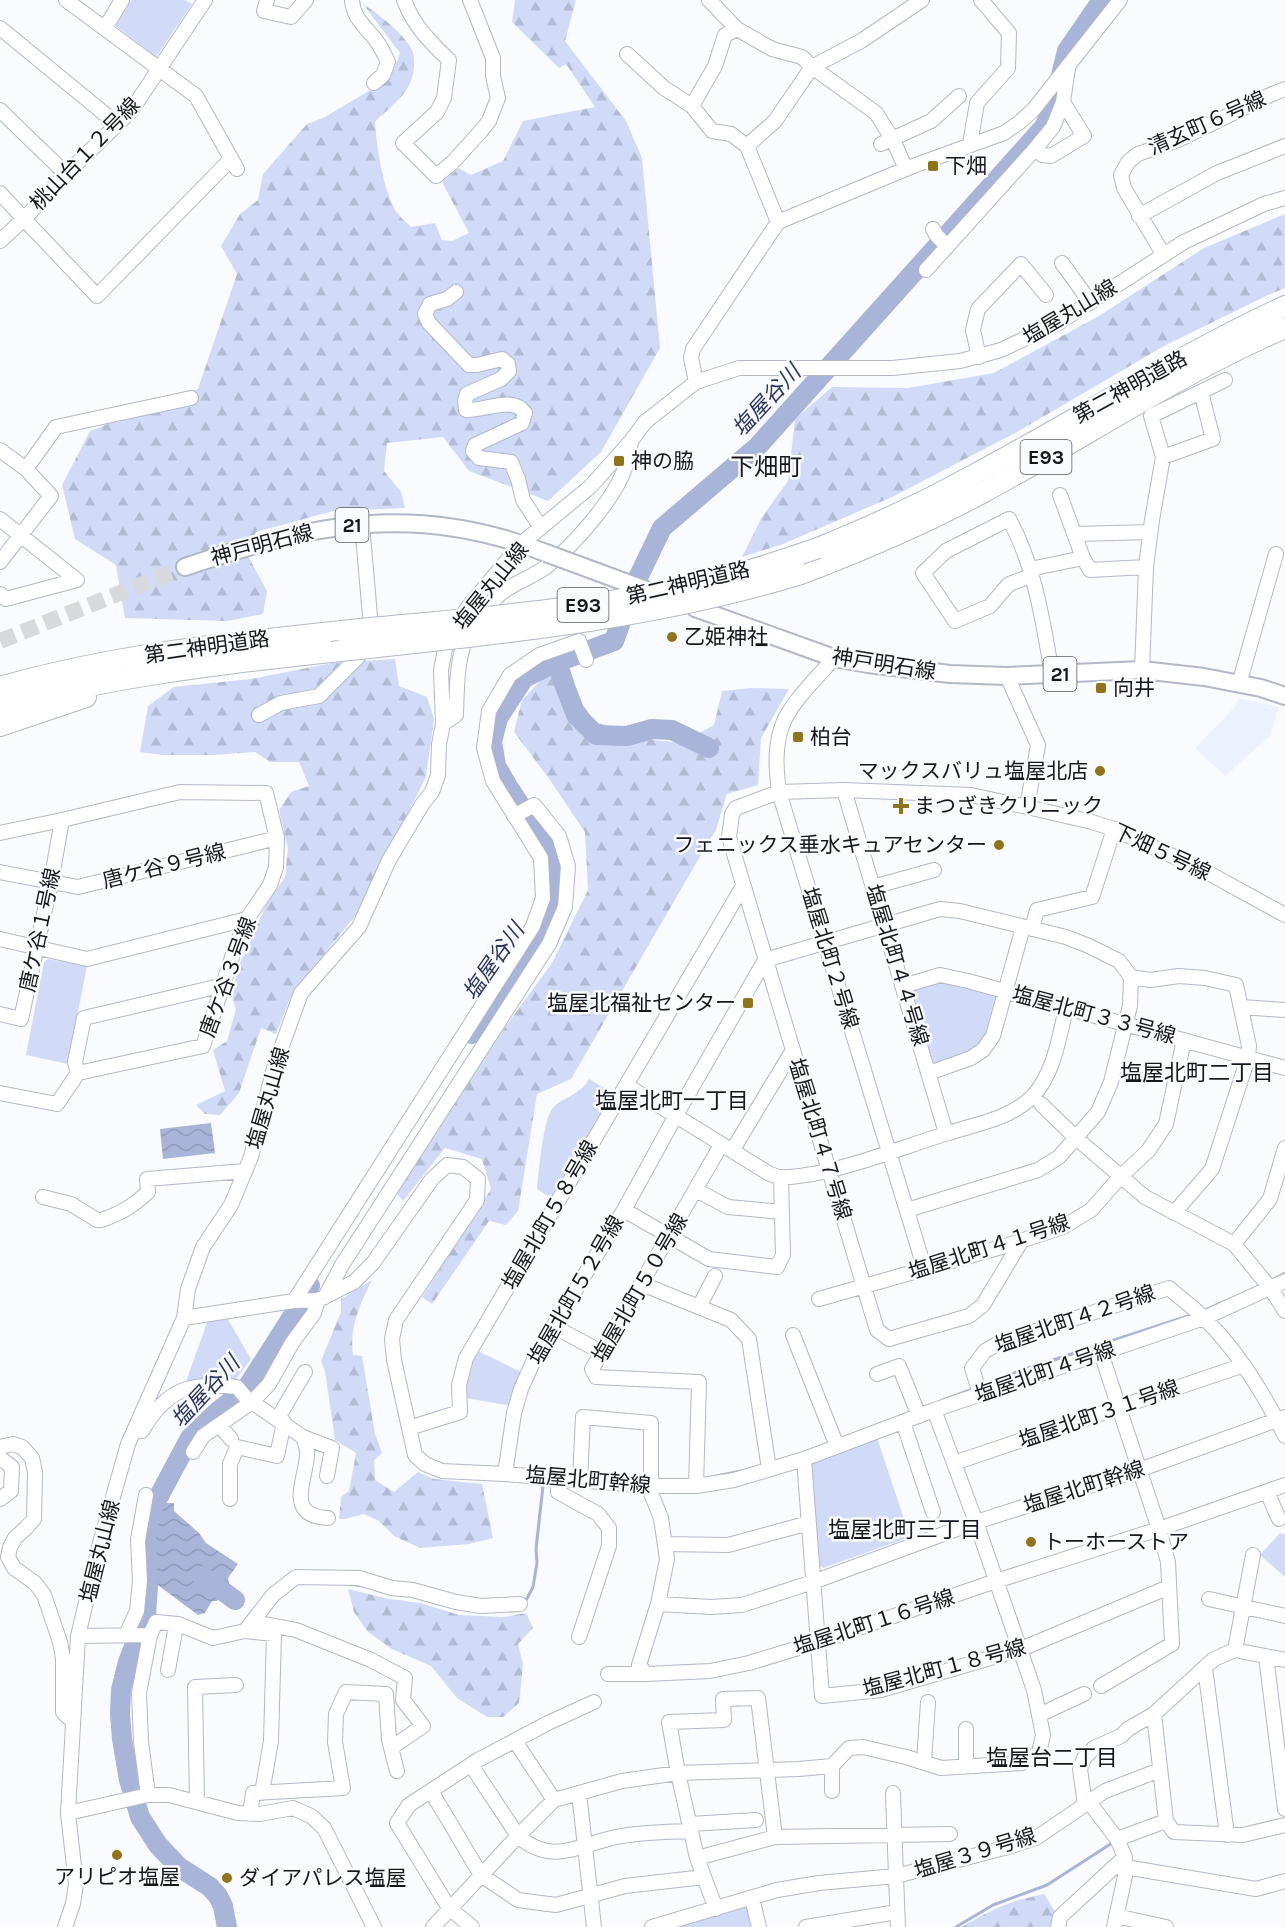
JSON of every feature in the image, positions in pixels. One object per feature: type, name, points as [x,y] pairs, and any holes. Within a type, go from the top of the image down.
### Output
[{"type":"highway","name":"第二神明道路","points":[[0,687],[66,670],[164,652],[503,615],[651,594],[741,573],[818,548],[898,513],[974,475],[1207,344],[1285,306]]},
{"type":"highway","name":"第二神明道路","points":[[0,707],[118,679],[223,664],[516,632],[611,618],[752,589],[801,574],[868,548],[946,512],[1177,381],[1285,328]]},
{"type":"highway","points":[[1177,381],[1285,337]]},
{"type":"highway","points":[[0,679],[65,664],[164,652]]},
{"type":"highway","points":[[0,726],[128,685],[223,664]]},
{"type":"main road","name":"神戸明石線","points":[[185,567],[270,540],[315,530],[362,524],[414,523],[467,528],[522,543],[834,658],[950,674],[1007,676],[1142,670],[1204,677],[1285,696]]},
{"type":"street","points":[[0,241],[24,219],[97,296],[234,164],[196,96],[66,0]]},
{"type":"street","points":[[105,28],[122,0]]},
{"type":"street","name":"桃山台１２号線","points":[[0,193],[24,219],[66,174],[131,111],[204,0]]},
{"type":"street","points":[[267,0],[264,11],[291,17],[306,0]]},
{"type":"street","points":[[352,0],[360,24],[380,46],[388,62],[383,75],[374,83]]},
{"type":"street","points":[[404,0],[410,17],[431,43],[449,60],[444,98],[437,112],[403,143],[436,176],[452,163],[489,121],[498,98],[492,76],[493,58],[470,0]]},
{"type":"street","points":[[709,0],[737,29],[772,49],[802,57],[812,67],[876,113],[887,142],[906,169]]},
{"type":"street","points":[[747,146],[775,121],[812,67],[861,41],[922,0]]},
{"type":"street","points":[[970,144],[977,104],[1008,68],[1009,33],[981,0]]},
{"type":"street","points":[[696,382],[691,358],[693,348],[778,222],[970,144],[1004,134],[1020,122],[1069,66],[1120,0]]},
{"type":"street","points":[[0,28],[117,124]]},
{"type":"street","points":[[692,106],[715,66],[725,35],[737,29]]},
{"type":"street","points":[[627,54],[664,88],[692,106],[712,131],[731,134],[747,146],[778,222]]},
{"type":"street","points":[[926,270],[939,237],[1035,149],[1053,127],[1063,102],[1069,66]]},
{"type":"street","name":"清玄町６号線","points":[[1163,254],[1124,188],[1121,175],[1128,162],[1138,154],[1178,140],[1285,89]]},
{"type":"street","points":[[887,142],[931,121],[959,96]]},
{"type":"street","points":[[1035,149],[1042,155],[1051,156],[1084,136],[1063,102]]},
{"type":"street","points":[[0,110],[66,174]]},
{"type":"street","points":[[1139,216],[1217,173],[1285,146]]},
{"type":"street","name":"塩屋丸山線","points":[[65,1927],[73,1904],[76,1884],[68,1813],[78,1636],[100,1543],[128,1444],[184,1318],[188,1289],[203,1247],[231,1205],[251,1157],[274,1068],[301,993],[359,927],[389,860],[432,792],[438,775],[439,744],[443,724],[441,670],[445,649],[468,607],[522,543],[590,487],[645,422],[696,382],[739,368],[892,368],[979,357],[1037,334],[1163,254],[1214,226],[1264,204],[1285,198]]},
{"type":"street","points":[[1062,263],[1090,302]]},
{"type":"street","points":[[979,357],[973,330],[978,309],[1021,264],[1046,295]]},
{"type":"street","points":[[456,292],[447,299],[430,304],[425,314],[429,323],[469,365],[502,359],[508,364],[508,371],[501,379],[467,394],[466,410],[511,403],[521,406],[525,413],[522,423],[475,445],[473,451],[479,458],[511,462],[523,500],[541,528]]},
{"type":"street","points":[[1142,670],[1146,567],[1163,457],[1151,416],[1225,380]]},
{"type":"street","points":[[1163,457],[1213,439],[1201,392]]},
{"type":"street","points":[[26,469],[56,427],[191,398]]},
{"type":"street","points":[[443,724],[456,715],[458,678],[464,647],[470,631],[500,594],[545,567],[588,526],[609,499],[625,469],[631,441]]},
{"type":"street","points":[[0,450],[26,469],[51,496],[0,562]]},
{"type":"street","points":[[1060,495],[1083,558],[1090,570],[1146,567]]},
{"type":"street","points":[[0,519],[77,580],[6,598],[0,594]]},
{"type":"street","points":[[1052,674],[1041,606],[1031,576],[1018,536],[1008,519],[946,551],[923,573],[955,621],[990,606],[1008,584],[1031,576],[1035,568],[1083,558]]},
{"type":"street","points":[[259,715],[280,703],[319,696],[357,657],[367,638],[370,616],[362,524]]},
{"type":"street","points":[[1075,534],[1150,532]]},
{"type":"street","points":[[1239,684],[1276,555]]},
{"type":"street","points":[[294,1302],[533,926],[543,898],[541,858],[492,781],[484,748],[489,711],[510,675],[539,655],[579,641],[586,660]]},
{"type":"street","name":"塩屋北町２号線","points":[[834,658],[801,696],[784,721],[776,755],[779,792],[925,1270]]},
{"type":"street","points":[[1007,676],[1038,745],[1027,807]]},
{"type":"street","points":[[779,792],[844,790]]},
{"type":"street","name":"下畑５号線","points":[[844,790],[972,795],[1092,822],[1114,829],[1203,870],[1285,915]]},
{"type":"street","name":"塩屋北町４４号線","points":[[844,790],[946,1133]]},
{"type":"street","name":"唐ケ谷３号線","points":[[62,820],[180,792],[266,793],[277,838],[276,867],[270,885],[247,919],[203,1046],[78,1073]]},
{"type":"street","name":"塩屋北町４７号線","points":[[779,792],[736,808],[732,814],[729,837],[878,1329],[889,1339],[969,1316],[983,1305],[1022,1240]]},
{"type":"street","points":[[193,1452],[203,1436],[269,1384],[292,1343],[314,1313],[342,1265],[549,944],[565,907],[568,867],[559,836],[534,805],[514,816]]},
{"type":"street","points":[[0,832],[62,820]]},
{"type":"street","name":"唐ケ谷１号線","points":[[0,1014],[21,1019],[62,820]]},
{"type":"street","points":[[929,1073],[972,1058],[983,1050],[993,1036],[1005,991],[1037,910],[1092,897],[1114,829]]},
{"type":"street","name":"唐ケ谷９号線","points":[[0,872],[78,887],[277,838]]},
{"type":"street","points":[[873,887],[934,870]]},
{"type":"street","name":"塩屋北町５８号線","points":[[410,1428],[460,1412],[459,1385],[466,1358],[743,886]]},
{"type":"street","points":[[765,960],[940,909],[960,911],[1089,946],[1119,961],[1131,977],[1130,1006],[1111,1082],[1098,1112],[1059,1157],[1038,1170],[907,1210]]},
{"type":"street","points":[[0,939],[87,959],[247,919]]},
{"type":"street","name":"塩屋北町５２号線","points":[[505,1474],[520,1389],[537,1353],[624,1210],[765,960]]},
{"type":"street","name":"塩屋北町３３号線","points":[[903,986],[940,975],[968,981],[1285,1068]]},
{"type":"street","points":[[1131,977],[1150,980],[1179,976],[1205,978],[1236,985],[1250,1046],[1212,1169],[1174,1213]]},
{"type":"street","points":[[0,1093],[57,1104],[78,1073],[75,1062],[84,1018],[224,985]]},
{"type":"street","points":[[1241,1007],[1285,1010]]},
{"type":"street","points":[[626,1085],[768,1173],[781,1177],[830,1171],[946,1133],[994,1120],[1017,1108],[1032,1097],[1051,1066],[1066,1008]]},
{"type":"street","name":"塩屋北町４１号線","points":[[823,1298],[925,1270],[1063,1227],[1091,1210],[1121,1176],[1148,1151],[1166,1124],[1184,1040]]},
{"type":"street","name":"塩屋北町５０号線","points":[[696,1485],[699,1382],[596,1377],[592,1369],[696,1190],[793,1050]]},
{"type":"street","points":[[1041,1104],[1076,1138],[1145,1197],[1234,1244],[1271,1289],[1285,1311]]},
{"type":"street","points":[[1234,1244],[1270,1199],[1285,1148]]},
{"type":"street","name":"塩屋北町幹線","points":[[184,1318],[322,1298],[354,1282],[373,1263],[432,1179],[447,1165],[463,1167],[478,1179],[477,1200],[396,1320],[392,1340],[394,1360],[415,1455],[425,1464],[442,1471],[648,1486],[696,1485],[734,1480],[804,1459]]},
{"type":"street","points":[[43,1197],[71,1204],[97,1220],[101,1220],[126,1211],[148,1192],[147,1179],[245,1171]]},
{"type":"street","points":[[624,1210],[709,1259],[777,1267],[783,1255],[781,1177]]},
{"type":"street","points":[[696,1190],[728,1208],[782,1212]]},
{"type":"street","points":[[699,1307],[715,1276]]},
{"type":"street","name":"塩屋北町４号線","points":[[804,1459],[934,1410],[1204,1318],[1285,1281]]},
{"type":"street","points":[[642,1284],[731,1320],[748,1339],[769,1469]]},
{"type":"street","name":"塩屋北町４２号線","points":[[981,1394],[972,1368],[985,1351],[999,1343],[1168,1288],[1204,1318]]},
{"type":"street","points":[[1204,1318],[1244,1365],[1281,1419],[1285,1436]]},
{"type":"street","points":[[553,1326],[603,1353]]},
{"type":"street","points":[[793,1335],[837,1446]]},
{"type":"street","points":[[1101,1353],[1168,1562],[1172,1644],[1101,1686]]},
{"type":"street","name":"塩屋北町３１号線","points":[[954,1463],[1244,1365]]},
{"type":"street","points":[[877,1374],[899,1366],[919,1416]]},
{"type":"street","points":[[230,1499],[230,1464],[237,1447],[277,1456],[281,1420],[305,1372]]},
{"type":"street","points":[[128,1444],[135,1441],[150,1416],[169,1396],[195,1386],[237,1387],[250,1400],[303,1437],[332,1448],[327,1476]]},
{"type":"street","points":[[433,1927],[554,1800],[579,1792],[622,1781],[678,1773],[832,1766],[849,1748],[863,1747],[941,1768],[1022,1763],[1039,1753],[1043,1735],[1034,1690],[976,1522],[934,1410]]},
{"type":"street","points":[[580,1480],[583,1417],[651,1423],[651,1479],[648,1486],[661,1518],[667,1559],[658,1604],[639,1665],[645,1674]]},
{"type":"street","name":"塩屋北町幹線","points":[[658,1604],[711,1607],[742,1605],[813,1582],[976,1522],[1139,1470],[1281,1419]]},
{"type":"street","points":[[903,1422],[933,1512]]},
{"type":"street","points":[[219,1425],[231,1439]]},
{"type":"street","points":[[303,1437],[308,1454],[299,1499],[306,1511],[315,1517],[328,1518]]},
{"type":"street","points":[[0,1447],[13,1444],[22,1447],[32,1458],[35,1472],[34,1519],[15,1538],[8,1557],[14,1568],[35,1583],[45,1594],[63,1658],[63,1712],[73,1722]]},
{"type":"street","points":[[0,1458],[12,1467],[11,1491],[0,1499]]},
{"type":"street","points":[[804,1459],[813,1582]]},
{"type":"street","points":[[558,1478],[558,1492],[598,1514],[609,1528],[609,1546],[579,1637]]},
{"type":"street","name":"塩屋北町１６号線","points":[[608,1674],[710,1671],[749,1663],[1159,1529],[1285,1485]]},
{"type":"street","points":[[1268,1492],[1279,1520]]},
{"type":"street","points":[[126,1635],[137,1611],[140,1581],[138,1540],[146,1495]]},
{"type":"street","points":[[664,1544],[728,1545],[809,1523]]},
{"type":"street","points":[[1235,1650],[1253,1555]]},
{"type":"street","points":[[249,1626],[273,1594],[296,1577],[359,1578],[392,1588],[413,1590],[481,1606],[520,1604]]},
{"type":"street","name":"塩屋北町１８号線","points":[[813,1582],[822,1696],[881,1690],[1021,1649],[1169,1587]]},
{"type":"street","points":[[1209,1599],[1285,1616]]},
{"type":"street","points":[[78,1636],[126,1635],[178,1624],[213,1638],[249,1626],[296,1630],[371,1660],[405,1678],[403,1700],[423,1726],[391,1748]]},
{"type":"street","points":[[249,1626],[274,1634],[271,1741],[262,1793]]},
{"type":"street","points":[[149,1630],[182,1634],[168,1670]]},
{"type":"street","points":[[148,1795],[141,1742],[139,1693],[149,1630]]},
{"type":"street","points":[[1166,1927],[1115,1922],[1125,1876],[1125,1862],[1117,1839],[1087,1803],[1080,1770],[1084,1758],[1094,1748],[1121,1736],[1154,1714],[1214,1659],[1235,1650],[1285,1660]]},
{"type":"street","points":[[1266,1656],[1285,1809]]},
{"type":"street","points":[[1131,1668],[1138,1681]]},
{"type":"street","points":[[1205,1668],[1227,1835]]},
{"type":"street","points":[[198,1802],[193,1681],[236,1685]]},
{"type":"street","points":[[250,1814],[253,1793],[343,1788],[335,1742],[336,1714],[346,1692],[386,1694],[391,1748],[397,1771]]},
{"type":"street","points":[[1039,1715],[1084,1694]]},
{"type":"street","points":[[716,1909],[697,1858],[665,1718],[724,1720],[723,1699],[758,1698],[775,1837]]},
{"type":"street","points":[[471,1927],[449,1908],[397,1823],[409,1804],[471,1765],[548,1723],[594,1702]]},
{"type":"street","points":[[924,1762],[928,1702]]},
{"type":"street","points":[[1154,1714],[1166,1821],[1174,1832],[1243,1835],[1285,1825]]},
{"type":"street","points":[[966,1729],[966,1766]]},
{"type":"street","points":[[515,1741],[554,1800]]},
{"type":"street","points":[[471,1765],[518,1836],[527,1844],[542,1851],[556,1852],[621,1836],[756,1820]]},
{"type":"street","points":[[832,1766],[832,1791]]},
{"type":"street","name":"塩屋３９号線","points":[[898,1927],[896,1876],[1036,1838],[1105,1791],[1160,1770]]},
{"type":"street","points":[[431,1791],[481,1875],[518,1900],[556,1905],[625,1886],[704,1877]]},
{"type":"street","points":[[579,1792],[594,1927]]},
{"type":"street","points":[[652,1927],[777,1890],[819,1883],[896,1876],[893,1793]]},
{"type":"street","points":[[68,1813],[148,1795],[169,1795],[238,1813],[260,1814],[293,1808],[310,1816],[324,1828],[374,1927]]},
{"type":"street","points":[[1117,1839],[1166,1821]]},
{"type":"street","points":[[697,1858],[775,1837],[950,1834]]},
{"type":"street","points":[[1125,1862],[1256,1889],[1285,1881]]},
{"type":"street","points":[[1058,1927],[1060,1917],[1125,1862]]},
{"type":"street","points":[[752,1898],[759,1927]]},
{"type":"street","points":[[806,1927],[897,1912]]},
{"type":"shaded area","points":[[1239,698],[1279,707],[1270,736],[1225,776],[1195,748],[1233,709]]},
{"type":"green space","points":[[131,0],[185,0],[192,4],[156,57],[116,26]]},
{"type":"green space","points":[[515,0],[576,0],[565,41],[626,121],[642,158],[660,348],[601,452],[548,501],[469,471],[443,437],[387,443],[384,471],[401,492],[405,508],[333,511],[256,532],[247,554],[267,591],[263,614],[227,621],[125,618],[116,565],[75,539],[62,485],[90,431],[198,389],[237,274],[221,246],[240,214],[258,200],[263,174],[307,124],[325,117],[377,86],[394,69],[400,53],[363,4],[396,30],[413,53],[414,71],[408,87],[375,122],[383,178],[395,210],[411,227],[435,223],[442,240],[452,241],[469,233],[442,182],[459,168],[471,175],[503,161],[523,121],[595,107],[566,64],[559,68],[512,22]]},
{"type":"green space","points":[[1285,214],[1285,288],[1164,346],[1017,432],[892,497],[783,544],[742,557],[762,517],[788,481],[795,419],[832,387],[908,388],[994,373],[1099,316],[1204,248]]},
{"type":"green space","points":[[395,659],[399,686],[427,697],[434,719],[426,777],[359,911],[292,994],[276,1034],[261,1028],[239,1093],[220,1115],[205,1114],[196,1105],[225,1091],[213,1050],[227,1041],[236,1009],[232,997],[237,970],[267,903],[285,877],[288,849],[279,810],[291,792],[309,786],[299,762],[270,762],[255,752],[163,755],[140,752],[148,706],[174,687],[251,679],[332,663]]},
{"type":"green space","points":[[567,669],[578,698],[595,722],[654,740],[682,743],[714,725],[722,691],[751,688],[789,689],[761,738],[758,785],[727,794],[716,829],[571,1079],[537,1094],[518,1211],[506,1225],[489,1221],[432,1304],[422,1297],[491,1189],[482,1159],[445,1148],[403,1201],[394,1190],[479,1063],[552,963],[588,890],[585,832],[514,732],[522,700],[546,675]]},
{"type":"green space","points":[[48,959],[87,966],[68,1064],[26,1055],[44,962]]},
{"type":"green space","points":[[941,982],[959,983],[996,994],[997,1007],[981,1047],[936,1065],[930,1062],[911,993],[914,987]]},
{"type":"green space","points":[[589,1079],[613,1093],[553,1199],[537,1189],[546,1124],[552,1109],[581,1089]]},
{"type":"green space","points":[[372,1280],[356,1316],[352,1345],[353,1355],[362,1356],[375,1434],[382,1453],[374,1460],[375,1480],[394,1492],[418,1472],[434,1479],[482,1484],[493,1538],[469,1544],[420,1548],[394,1536],[379,1521],[364,1514],[339,1519],[341,1497],[349,1491],[356,1453],[335,1440],[325,1371],[321,1361],[341,1312],[341,1299]]},
{"type":"green space","points":[[227,1318],[251,1359],[234,1382],[185,1384],[208,1320]]},
{"type":"green space","points":[[476,1350],[521,1372],[511,1406],[466,1398],[468,1374]]},
{"type":"green space","points":[[877,1438],[910,1537],[823,1568],[817,1564],[810,1467],[814,1461]]},
{"type":"green space","points":[[1280,1533],[1285,1534],[1285,1577],[1260,1555]]},
{"type":"green space","points":[[348,1589],[389,1599],[421,1603],[459,1615],[504,1617],[526,1613],[533,1628],[518,1644],[523,1665],[519,1703],[503,1717],[487,1717],[457,1698],[431,1666],[392,1649],[368,1632],[354,1612]]},
{"type":"green space","points":[[1044,1894],[1056,1913],[1053,1927],[962,1927],[1002,1906]]},
{"type":"green space","points":[[749,1904],[754,1927],[674,1927]]},
{"type":"water","points":[[211,1123],[215,1153],[163,1159],[160,1129]]},
{"type":"water","points":[[161,1503],[174,1503],[174,1511],[199,1533],[206,1543],[238,1564],[217,1601],[212,1601],[205,1613],[198,1615],[155,1583],[153,1530]]},
{"type":"waterway","name":"塩屋谷川","points":[[472,1034],[492,1003],[536,947],[551,918],[556,899],[556,874],[550,851],[496,766],[492,742],[498,718],[524,678],[557,662],[614,641],[634,586],[662,528],[758,446],[1044,127],[1053,108],[1067,51],[1102,0]]},
{"type":"waterway","points":[[557,662],[576,715],[596,735],[627,736],[652,729],[672,730],[709,748]]},
{"type":"waterway","points":[[1276,1278],[1285,1273]]},
{"type":"waterway","name":"塩屋谷川","points":[[227,1927],[223,1906],[218,1896],[210,1887],[179,1867],[158,1845],[140,1817],[129,1780],[122,1739],[121,1690],[128,1662],[146,1615],[148,1586],[146,1534],[151,1511],[190,1438],[218,1411],[246,1389],[310,1286]]},
{"type":"waterway","points":[[1205,1310],[1225,1301]]},
{"type":"waterway","points":[[985,1384],[1188,1316]]},
{"type":"waterway","points":[[943,1400],[970,1390]]},
{"type":"waterway","points":[[712,1477],[741,1471]]},
{"type":"waterway","points":[[524,1604],[533,1587],[537,1563],[536,1549],[543,1486]]},
{"type":"waterway","points":[[202,1576],[235,1600]]},
{"type":"waterway","points":[[349,1584],[363,1586]]},
{"type":"waterway","points":[[956,1927],[993,1905],[1047,1885],[1112,1843]]},
{"type":"tunnel","points":[[0,641],[185,567]]},
{"type":"place","name":"下畑","points":[[933,166]]},
{"type":"place","name":"神の脇","points":[[619,461]]},
{"type":"place","name":"乙姫神社","points":[[672,637]]},
{"type":"place","name":"向井","points":[[1101,688]]},
{"type":"place","name":"柏台","points":[[798,737]]},
{"type":"place","name":"マックスバリュ塩屋北店","points":[[1100,771]]},
{"type":"place","name":"まつざきクリニック","points":[[901,806]]},
{"type":"place","name":"フェニックス垂水キュアセンター","points":[[999,845]]},
{"type":"place","name":"塩屋北福祉センター","points":[[748,1003]]},
{"type":"place","name":"トーホーストア","points":[[1031,1542]]},
{"type":"place","name":"アリピオ塩屋","points":[[117,1855]]},
{"type":"place","name":"ダイアパレス塩屋","points":[[227,1878]]},
{"type":"district","name":"下畑町","points":[[766,467]]},
{"type":"district","name":"塩屋北町二丁目","points":[[1197,1072]]},
{"type":"district","name":"塩屋北町一丁目","points":[[672,1100]]},
{"type":"district","name":"塩屋北町三丁目","points":[[905,1529]]},
{"type":"district","name":"塩屋台二丁目","points":[[1052,1757]]}]
